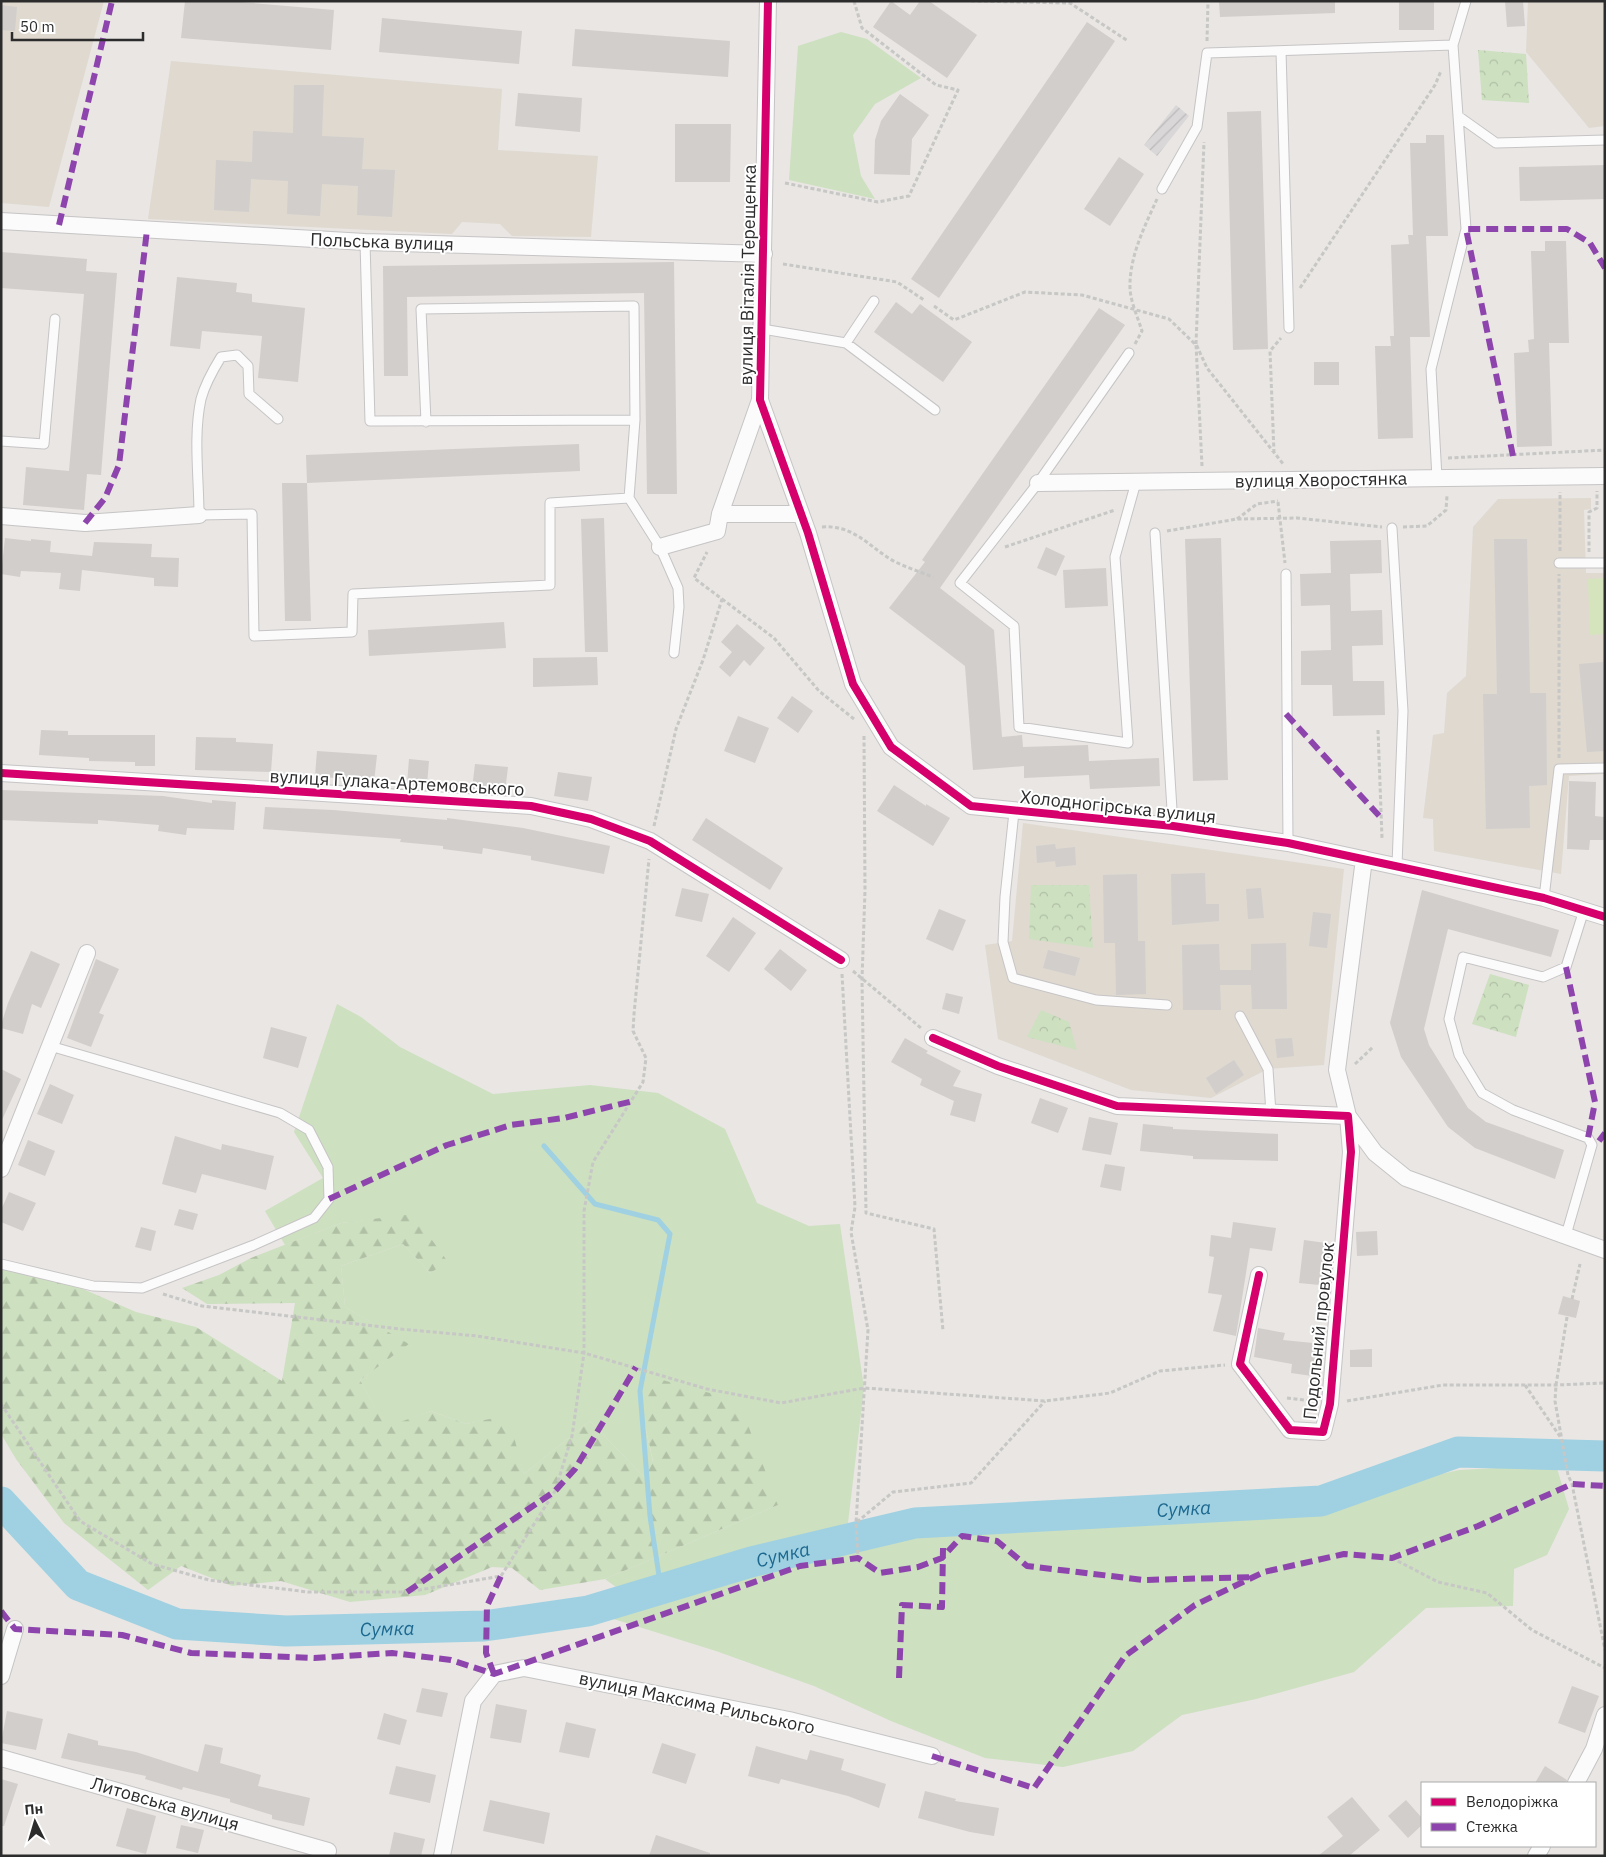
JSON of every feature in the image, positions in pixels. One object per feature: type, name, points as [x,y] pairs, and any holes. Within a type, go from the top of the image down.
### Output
[{"type":"street","name":"вулиця Віталія Терещенка","points":[[717,531],[720,514],[760,400],[768,1]]},
{"type":"street","name":"Польська вулиця","points":[[1,220],[365,242],[764,254]]},
{"type":"street","name":"вулиця Віталія Терещенка","points":[[760,400],[808,533],[853,684]]},
{"type":"street","name":"вулиця Хворостянка","points":[[1038,483],[1605,476]]},
{"type":"street","points":[[720,514],[800,514]]},
{"type":"street","points":[[1,516],[85,523],[199,515]]},
{"type":"street","points":[[660,547],[717,531]]},
{"type":"street","name":"Холодногірська вулиця","points":[[853,684],[891,747],[971,806],[1014,812],[1173,826],[1288,843],[1544,898],[1605,917]]},
{"type":"street","name":"вулиця Гулака-Артемовського","points":[[1,773],[531,806],[590,819],[650,841],[841,960]]},
{"type":"street","points":[[1364,859],[1337,1070],[1348,1116],[1375,1153],[1406,1178],[1605,1250]]},
{"type":"street","points":[[1,1169],[87,953]]},
{"type":"street","points":[[933,1038],[998,1066],[1116,1106],[1348,1116]]},
{"type":"street","name":"Подольний провулок","points":[[1240,1364],[1290,1430],[1323,1432],[1330,1404],[1351,1152],[1348,1116]]},
{"type":"street","points":[[1240,1364],[1259,1275]]},
{"type":"street","points":[[1,1676],[15,1630]]},
{"type":"street","name":"вулиця Максима Рильського","points":[[442,1856],[473,1701],[494,1674],[524,1668],[789,1720],[932,1756]]},
{"type":"street","points":[[1577,1782],[1594,1749],[1605,1715]]},
{"type":"street","name":"Литовська вулиця","points":[[1,1758],[328,1851]]},
{"type":"lane","points":[[1437,478],[1431,369],[1466,230],[1453,45],[1466,1]]},
{"type":"lane","points":[[1162,189],[1197,127],[1207,53],[1453,45]]},
{"type":"lane","points":[[1281,51],[1289,328]]},
{"type":"lane","points":[[1458,116],[1496,143],[1605,140]]},
{"type":"lane","points":[[365,242],[370,421],[635,420]]},
{"type":"lane","points":[[846,343],[874,301]]},
{"type":"lane","points":[[426,422],[421,309],[634,306],[635,420],[629,498],[660,547],[678,588],[679,607],[674,653]]},
{"type":"lane","points":[[1,441],[44,444],[55,319]]},
{"type":"lane","points":[[762,328],[846,343],[935,410]]},
{"type":"lane","points":[[1130,354],[1038,483],[960,583],[1014,626],[1019,727],[1128,742],[1115,557],[1136,482]]},
{"type":"lane","points":[[278,419],[249,394],[248,366],[237,355],[221,357],[211,374],[201,399],[198,441],[199,515],[252,514],[254,636],[352,632],[353,594],[550,585],[550,503],[629,498]]},
{"type":"lane","points":[[1392,528],[1402,711],[1397,865]]},
{"type":"lane","points":[[1155,533],[1173,826]]},
{"type":"lane","points":[[1559,563],[1605,562]]},
{"type":"lane","points":[[1286,574],[1288,843]]},
{"type":"lane","points":[[1544,898],[1559,769],[1605,768]]},
{"type":"lane","points":[[1014,812],[1005,897],[1003,942],[1013,978],[1096,1000],[1166,1005]]},
{"type":"lane","points":[[1566,1235],[1592,1145],[1588,1138],[1513,1110],[1482,1093],[1459,1055],[1449,1019],[1463,957],[1543,977],[1566,967],[1584,910]]},
{"type":"lane","points":[[1240,1016],[1268,1068],[1270,1113]]},
{"type":"lane","points":[[1,1264],[93,1286],[142,1288],[314,1218],[328,1199],[328,1167],[309,1130],[280,1112],[50,1046]]},
{"type":"path","points":[[785,183],[878,202],[909,196],[958,90],[936,85],[862,28],[854,1]]},
{"type":"path","points":[[971,1],[1070,3],[1128,41]]},
{"type":"path","points":[[1207,53],[1208,1]]},
{"type":"path","points":[[1298,296],[1300,288],[1434,85],[1453,45]]},
{"type":"path","points":[[1203,481],[1196,344],[1204,140]]},
{"type":"path","points":[[1130,354],[1142,331],[1130,290],[1132,262],[1140,237],[1162,189]]},
{"type":"path","points":[[783,264],[897,282],[924,300]]},
{"type":"path","points":[[934,306],[954,320],[1025,292],[1082,295],[1169,319],[1196,344],[1207,368],[1296,480]]},
{"type":"path","points":[[1274,452],[1270,351],[1289,328]]},
{"type":"path","points":[[1436,459],[1605,450]]},
{"type":"path","points":[[1551,490],[1569,490]]},
{"type":"path","points":[[1559,769],[1560,490]]},
{"type":"path","points":[[1588,490],[1605,490]]},
{"type":"path","points":[[1591,563],[1589,512],[1597,508],[1597,490]]},
{"type":"path","points":[[1155,533],[1237,519],[1297,518],[1392,528],[1426,526],[1446,510],[1447,496],[1453,495]]},
{"type":"path","points":[[1278,496],[1282,518],[1286,574]]},
{"type":"path","points":[[1237,519],[1257,504],[1278,502]]},
{"type":"path","points":[[983,554],[1129,506]]},
{"type":"path","points":[[816,527],[835,526],[855,533],[888,558],[933,577]]},
{"type":"path","points":[[717,531],[694,578],[774,638],[819,691],[856,721]]},
{"type":"path","points":[[1,1404],[80,1521],[152,1564],[209,1580],[308,1592],[407,1592],[501,1576],[555,1492],[572,1436],[584,1353],[584,1211],[593,1162],[643,1082],[646,1058],[633,1031],[650,841],[676,729],[722,599]]},
{"type":"path","points":[[864,727],[865,890],[862,980],[866,1213],[934,1229],[943,1331]]},
{"type":"path","points":[[1378,730],[1382,838]]},
{"type":"path","points":[[841,960],[855,1208],[851,1232],[868,1330],[856,1523],[858,1558]]},
{"type":"path","points":[[862,980],[933,1038]]},
{"type":"path","points":[[1348,1070],[1373,1047]]},
{"type":"path","points":[[1572,1299],[1580,1264]]},
{"type":"path","points":[[142,1288],[202,1306],[477,1336],[584,1353],[707,1389],[780,1403],[864,1388],[1045,1401],[1110,1394],[1160,1371],[1240,1364]]},
{"type":"path","points":[[1567,1317],[1555,1401],[1568,1474],[1572,1484],[1605,1650]]},
{"type":"path","points":[[1279,1392],[1287,1398],[1330,1404],[1443,1384],[1556,1385],[1605,1383]]},
{"type":"path","points":[[1525,1385],[1563,1440]]},
{"type":"path","points":[[856,1523],[893,1492],[971,1483],[1045,1401]]},
{"type":"path","points":[[1392,1558],[1438,1582],[1487,1594],[1532,1630],[1605,1668]]},
{"type":"shaded area","points":[[1,1],[104,1],[49,207],[1,203]]},
{"type":"shaded area","points":[[1528,1],[1605,1],[1605,126],[1589,128],[1526,52]]},
{"type":"shaded area","points":[[171,61],[502,89],[498,150],[598,156],[591,237],[512,236],[500,224],[462,222],[452,234],[148,219]]},
{"type":"shaded area","points":[[1176,105],[1189,116],[1157,156],[1144,145]]},
{"type":"shaded area","points":[[1591,498],[1591,509],[1584,510],[1586,573],[1605,573],[1605,774],[1569,776],[1561,874],[1434,851],[1433,819],[1423,818],[1433,735],[1444,733],[1447,693],[1466,676],[1473,527],[1498,499]]},
{"type":"shaded area","points":[[1023,823],[1344,869],[1324,1065],[1268,1069],[1211,1098],[1131,1090],[998,1039],[985,945],[1012,941]]},
{"type":"green space","points":[[841,32],[867,39],[921,78],[875,104],[853,135],[861,176],[875,199],[789,180],[798,46]]},
{"type":"green space","points":[[1478,50],[1526,54],[1529,103],[1482,100]]},
{"type":"green space","points":[[1605,578],[1605,634],[1590,635],[1588,579]]},
{"type":"green space","points":[[1031,885],[1089,885],[1093,948],[1029,939]]},
{"type":"green space","points":[[1490,974],[1529,985],[1516,1037],[1472,1024]]},
{"type":"green space","points":[[337,1004],[361,1017],[400,1047],[493,1094],[590,1085],[658,1093],[725,1129],[757,1203],[809,1226],[840,1224],[864,1388],[848,1523],[620,1590],[605,1579],[778,1505],[640,1403],[653,1462],[645,1478],[590,1421],[524,1474],[507,1416],[466,1424],[431,1411],[386,1428],[360,1380],[408,1344],[345,1307],[341,1266],[403,1244],[430,1273],[447,1261],[413,1215],[341,1223],[285,1245],[265,1211],[323,1178],[294,1132]]},
{"type":"green space","points":[[1041,1010],[1069,1022],[1077,1050],[1027,1037]]},
{"type":"green space","points":[[413,1214],[448,1262],[430,1273],[403,1244],[341,1266],[345,1307],[409,1344],[360,1380],[386,1427],[431,1411],[466,1424],[508,1415],[524,1474],[590,1421],[645,1478],[653,1461],[640,1403],[655,1378],[739,1401],[778,1505],[605,1579],[540,1590],[512,1568],[492,1567],[425,1595],[350,1602],[281,1581],[232,1586],[181,1566],[148,1590],[64,1523],[16,1459],[1,1434],[1,1268],[76,1286],[136,1312],[196,1327],[282,1381],[295,1303],[207,1304],[182,1288],[219,1275],[251,1258],[341,1223]]},
{"type":"green space","points":[[1556,1465],[1569,1509],[1547,1555],[1514,1569],[1513,1606],[1426,1608],[1354,1672],[1256,1699],[1182,1715],[1133,1751],[1063,1767],[985,1758],[891,1721],[814,1686],[716,1651],[588,1611],[751,1562],[915,1523],[1321,1501],[1459,1470]]},
{"type":"building","points":[[185,1],[229,1],[334,10],[331,50],[181,38]]},
{"type":"building","points":[[891,1],[910,15],[920,1],[929,1],[977,35],[947,78],[873,27]]},
{"type":"building","points":[[1219,1],[1335,1],[1335,13],[1220,17]]},
{"type":"building","points":[[1399,1],[1434,1],[1434,30],[1399,30]]},
{"type":"building","points":[[1505,1],[1523,1],[1525,26],[1507,27]]},
{"type":"building","points":[[1,5],[17,7],[15,31],[1,30]]},
{"type":"building","points":[[382,18],[522,31],[519,64],[379,52]]},
{"type":"building","points":[[1087,22],[1115,41],[939,298],[911,279]]},
{"type":"building","points":[[575,29],[730,41],[728,77],[572,66]]},
{"type":"building","points":[[294,85],[324,85],[322,136],[364,138],[362,169],[395,170],[392,217],[357,215],[358,186],[322,184],[320,216],[287,214],[288,181],[251,179],[249,212],[214,210],[216,160],[252,162],[253,131],[293,133]]},
{"type":"building","points":[[518,93],[582,98],[580,132],[515,126]]},
{"type":"building","points":[[900,94],[929,115],[912,139],[910,175],[874,174],[875,140],[881,121]]},
{"type":"building","points":[[1261,111],[1268,349],[1233,350],[1227,112]]},
{"type":"building","points":[[675,124],[731,124],[730,182],[675,182]]},
{"type":"building","points":[[1426,135],[1444,135],[1448,236],[1426,236],[1430,337],[1410,337],[1413,438],[1378,439],[1375,346],[1391,346],[1390,336],[1394,336],[1391,245],[1409,244],[1408,235],[1413,235],[1410,143],[1426,143]]},
{"type":"building","points":[[1119,157],[1144,174],[1110,226],[1084,209]]},
{"type":"building","points":[[1605,165],[1605,199],[1520,201],[1519,167]]},
{"type":"building","points":[[1545,241],[1566,241],[1569,343],[1549,343],[1552,446],[1517,447],[1514,353],[1529,352],[1528,340],[1534,339],[1531,251],[1545,251]]},
{"type":"building","points":[[1,252],[87,259],[86,271],[117,273],[101,475],[87,474],[84,510],[23,505],[26,467],[69,471],[84,294],[1,288]]},
{"type":"building","points":[[674,262],[677,494],[647,494],[644,293],[407,297],[408,376],[384,376],[383,266]]},
{"type":"building","points":[[177,277],[237,283],[236,292],[252,294],[252,302],[305,308],[298,382],[258,378],[262,336],[202,331],[200,349],[170,346]]},
{"type":"building","points":[[896,302],[912,314],[920,304],[972,342],[943,382],[874,332]]},
{"type":"building","points":[[1099,308],[1125,325],[940,588],[994,630],[1002,737],[1022,735],[1023,747],[1088,745],[1089,761],[1159,758],[1160,786],[1090,789],[1089,775],[1024,778],[1024,766],[973,770],[965,666],[889,608],[925,562],[922,560]]},
{"type":"building","points":[[1314,362],[1339,362],[1339,385],[1314,385]]},
{"type":"building","points":[[579,444],[580,471],[307,483],[306,455]]},
{"type":"building","points":[[282,483],[307,483],[311,621],[285,621]]},
{"type":"building","points":[[604,518],[608,652],[585,652],[581,519]]},
{"type":"building","points":[[5,538],[51,541],[50,552],[92,556],[94,542],[152,544],[151,557],[179,558],[178,587],[154,586],[154,578],[82,570],[80,591],[59,589],[61,573],[21,571],[20,577],[1,574]]},
{"type":"building","points":[[1221,538],[1228,780],[1193,781],[1185,539]]},
{"type":"building","points":[[1494,539],[1527,539],[1530,693],[1546,693],[1547,785],[1529,786],[1530,828],[1486,829],[1483,694],[1497,694]]},
{"type":"building","points":[[1381,540],[1382,573],[1350,574],[1351,611],[1382,610],[1383,645],[1352,646],[1353,681],[1384,681],[1385,715],[1333,716],[1332,685],[1301,685],[1301,651],[1331,650],[1330,605],[1301,606],[1300,574],[1331,573],[1330,541]]},
{"type":"building","points":[[1046,547],[1065,556],[1056,576],[1037,568]]},
{"type":"building","points":[[1106,568],[1108,606],[1065,608],[1063,570]]},
{"type":"building","points":[[504,622],[506,648],[369,656],[368,630]]},
{"type":"building","points":[[737,624],[765,648],[750,666],[744,660],[730,677],[719,667],[732,652],[721,642]]},
{"type":"building","points":[[597,657],[598,685],[533,687],[533,658]]},
{"type":"building","points":[[1603,662],[1605,751],[1587,752],[1579,664]]},
{"type":"building","points":[[792,696],[813,711],[798,733],[777,718]]},
{"type":"building","points":[[738,716],[769,728],[755,763],[724,751]]},
{"type":"building","points":[[41,730],[68,731],[68,735],[155,735],[155,766],[135,766],[135,762],[89,761],[89,758],[39,755]]},
{"type":"building","points":[[196,737],[236,738],[236,742],[273,744],[271,772],[195,770]]},
{"type":"building","points":[[317,751],[377,755],[374,782],[315,776]]},
{"type":"building","points":[[409,759],[429,761],[427,785],[407,784]]},
{"type":"building","points":[[475,764],[508,767],[505,792],[472,789]]},
{"type":"building","points":[[558,772],[592,777],[588,801],[554,796]]},
{"type":"building","points":[[1569,781],[1596,782],[1595,816],[1604,817],[1604,840],[1590,840],[1589,850],[1567,849]]},
{"type":"building","points":[[894,785],[926,806],[926,804],[950,818],[933,846],[877,811]]},
{"type":"building","points":[[1,790],[163,796],[212,803],[212,800],[236,802],[234,830],[187,828],[186,835],[158,831],[159,825],[98,820],[98,824],[1,820]]},
{"type":"building","points":[[265,807],[333,810],[447,820],[447,818],[523,828],[610,846],[604,874],[531,860],[531,856],[483,848],[482,854],[443,849],[443,846],[400,842],[401,839],[263,829]]},
{"type":"building","points":[[706,818],[783,868],[770,890],[692,840]]},
{"type":"building","points":[[1055,844],[1056,849],[1075,847],[1076,865],[1056,867],[1055,861],[1037,863],[1036,846]]},
{"type":"building","points":[[1205,873],[1206,904],[1219,904],[1219,921],[1172,925],[1171,874]]},
{"type":"building","points":[[1137,874],[1138,941],[1145,941],[1146,994],[1116,995],[1115,943],[1104,943],[1103,875]]},
{"type":"building","points":[[682,888],[709,894],[702,922],[675,916]]},
{"type":"building","points":[[1261,888],[1264,918],[1248,919],[1246,889]]},
{"type":"building","points":[[1422,890],[1559,930],[1551,957],[1448,929],[1424,1029],[1429,1045],[1468,1108],[1486,1122],[1564,1150],[1555,1179],[1475,1148],[1448,1127],[1401,1057],[1390,1023]]},
{"type":"building","points":[[939,909],[966,920],[953,951],[926,939]]},
{"type":"building","points":[[1313,912],[1331,914],[1327,948],[1309,946]]},
{"type":"building","points":[[733,917],[756,933],[729,972],[706,956]]},
{"type":"building","points":[[1286,943],[1287,1009],[1252,1009],[1251,985],[1220,985],[1221,1010],[1183,1010],[1182,945],[1219,944],[1220,970],[1251,970],[1251,944]]},
{"type":"building","points":[[780,949],[807,970],[791,991],[764,969]]},
{"type":"building","points":[[1048,950],[1080,958],[1075,976],[1043,968]]},
{"type":"building","points":[[31,951],[60,964],[41,1008],[32,1004],[23,1034],[1,1028],[1,1025],[8,1003]]},
{"type":"building","points":[[96,959],[119,969],[99,1013],[104,1015],[91,1047],[67,1038]]},
{"type":"building","points":[[946,993],[963,997],[959,1014],[942,1009]]},
{"type":"building","points":[[271,1027],[307,1037],[298,1068],[263,1058]]},
{"type":"building","points":[[905,1038],[928,1051],[926,1053],[961,1071],[953,1086],[982,1094],[975,1122],[950,1115],[954,1101],[920,1085],[922,1079],[891,1062]]},
{"type":"building","points":[[1292,1038],[1294,1056],[1277,1058],[1275,1039]]},
{"type":"building","points":[[1234,1060],[1244,1075],[1216,1094],[1206,1078]]},
{"type":"building","points":[[1,1069],[21,1079],[1,1122]]},
{"type":"building","points":[[50,1084],[74,1095],[62,1124],[37,1114]]},
{"type":"building","points":[[1040,1098],[1068,1108],[1058,1133],[1031,1123]]},
{"type":"building","points":[[1089,1117],[1118,1123],[1111,1155],[1082,1150]]},
{"type":"building","points":[[1143,1124],[1173,1127],[1173,1129],[1278,1134],[1278,1161],[1193,1159],[1193,1156],[1140,1151]]},
{"type":"building","points":[[175,1136],[221,1150],[222,1144],[274,1156],[266,1190],[202,1174],[196,1193],[162,1184]]},
{"type":"building","points":[[28,1140],[55,1151],[45,1176],[18,1165]]},
{"type":"building","points":[[1105,1164],[1125,1167],[1121,1191],[1100,1187]]},
{"type":"building","points":[[9,1192],[36,1203],[23,1231],[1,1222],[1,1210]]},
{"type":"building","points":[[179,1209],[198,1214],[193,1230],[174,1225]]},
{"type":"building","points":[[1233,1222],[1276,1228],[1272,1251],[1250,1248],[1236,1336],[1213,1331],[1222,1295],[1208,1293],[1214,1257],[1209,1256],[1211,1235],[1231,1238]]},
{"type":"building","points":[[141,1227],[156,1231],[151,1251],[135,1247]]},
{"type":"building","points":[[1377,1231],[1378,1255],[1357,1256],[1356,1232]]},
{"type":"building","points":[[1304,1240],[1333,1244],[1330,1286],[1299,1283]]},
{"type":"building","points":[[1563,1296],[1580,1301],[1576,1318],[1558,1314]]},
{"type":"building","points":[[1258,1328],[1285,1333],[1283,1340],[1323,1344],[1319,1377],[1291,1373],[1292,1364],[1254,1357]]},
{"type":"building","points":[[1372,1349],[1372,1367],[1350,1367],[1350,1350]]},
{"type":"building","points":[[1572,1686],[1599,1696],[1585,1733],[1558,1723]]},
{"type":"building","points":[[422,1688],[448,1693],[442,1717],[416,1712]]},
{"type":"building","points":[[496,1704],[527,1710],[521,1743],[490,1738]]},
{"type":"building","points":[[7,1711],[43,1719],[36,1750],[1,1743]]},
{"type":"building","points":[[384,1713],[407,1720],[400,1745],[377,1739]]},
{"type":"building","points":[[566,1722],[596,1729],[589,1758],[559,1752]]},
{"type":"building","points":[[68,1733],[98,1741],[98,1745],[136,1752],[198,1772],[205,1744],[223,1748],[220,1763],[261,1775],[258,1786],[310,1798],[304,1826],[272,1819],[272,1815],[230,1802],[230,1799],[183,1787],[182,1790],[145,1779],[146,1776],[61,1758]]},
{"type":"building","points":[[662,1743],[696,1754],[686,1784],[652,1773]]},
{"type":"building","points":[[756,1746],[807,1760],[810,1750],[844,1759],[841,1770],[886,1784],[879,1808],[848,1796],[781,1779],[779,1784],[748,1776]]},
{"type":"building","points":[[396,1766],[436,1775],[430,1803],[389,1794]]},
{"type":"building","points":[[1545,1766],[1567,1780],[1566,1782],[1536,1782]]},
{"type":"building","points":[[1,1779],[18,1784],[4,1826],[1,1826]]},
{"type":"building","points":[[925,1791],[956,1799],[955,1801],[999,1808],[994,1836],[970,1832],[918,1818]]},
{"type":"building","points":[[1352,1797],[1380,1830],[1349,1856],[1318,1856],[1343,1836],[1327,1817]]},
{"type":"building","points":[[490,1800],[550,1813],[544,1844],[483,1831]]},
{"type":"building","points":[[1406,1800],[1421,1817],[1421,1826],[1408,1838],[1388,1816]]},
{"type":"building","points":[[127,1808],[156,1816],[146,1854],[116,1846]]},
{"type":"building","points":[[181,1825],[204,1830],[198,1853],[176,1848]]},
{"type":"building","points":[[394,1832],[425,1839],[421,1856],[389,1856]]},
{"type":"building","points":[[656,1835],[710,1853],[710,1856],[649,1856]]},
{"type":"waterway","points":[[544,1146],[595,1204],[658,1220],[670,1234],[640,1391],[650,1516],[661,1589]]},
{"type":"waterway","name":"Сумка","points":[[1,1502],[78,1585],[177,1624],[286,1631],[484,1626],[588,1611],[751,1562],[915,1523],[1321,1501],[1458,1452],[1605,1456]]},
{"type":"marked path","points":[[59,225],[112,1]]},
{"type":"marked path","points":[[1513,456],[1466,229],[1567,229],[1590,243],[1605,268]]},
{"type":"marked path","points":[[85,523],[105,498],[119,465],[147,230]]},
{"type":"marked path","points":[[1286,714],[1382,819]]},
{"type":"marked path","points":[[1566,967],[1595,1102],[1588,1138]]},
{"type":"marked path","points":[[329,1199],[447,1145],[511,1125],[564,1118],[633,1101]]},
{"type":"marked path","points":[[1599,1141],[1605,1133]]},
{"type":"marked path","points":[[407,1592],[555,1491],[575,1469],[636,1367]]},
{"type":"marked path","points":[[932,1756],[1034,1788],[1125,1656],[1195,1605],[1264,1572],[1344,1554],[1392,1558],[1478,1526],[1572,1484],[1605,1486]]},
{"type":"marked path","points":[[1,1611],[15,1629],[122,1635],[191,1653],[314,1658],[392,1653],[451,1660],[494,1674],[800,1566],[858,1558],[880,1573],[918,1567],[942,1558],[962,1536],[997,1541],[1027,1566],[1144,1580],[1255,1577]]},
{"type":"marked path","points":[[899,1678],[902,1605],[942,1607],[943,1548]]},
{"type":"marked path","points":[[494,1674],[486,1653],[487,1606],[501,1576]]},
{"type":"cycle path","points":[[768,1],[760,400],[808,533],[853,684],[891,747],[971,806],[1173,826],[1288,843],[1544,898],[1605,917]]},
{"type":"cycle path","points":[[1,773],[531,806],[591,819],[650,841],[841,960]]},
{"type":"cycle path","points":[[933,1038],[998,1066],[1117,1106],[1348,1116],[1351,1152],[1330,1404],[1323,1432],[1290,1430],[1240,1364],[1259,1275]]}]
